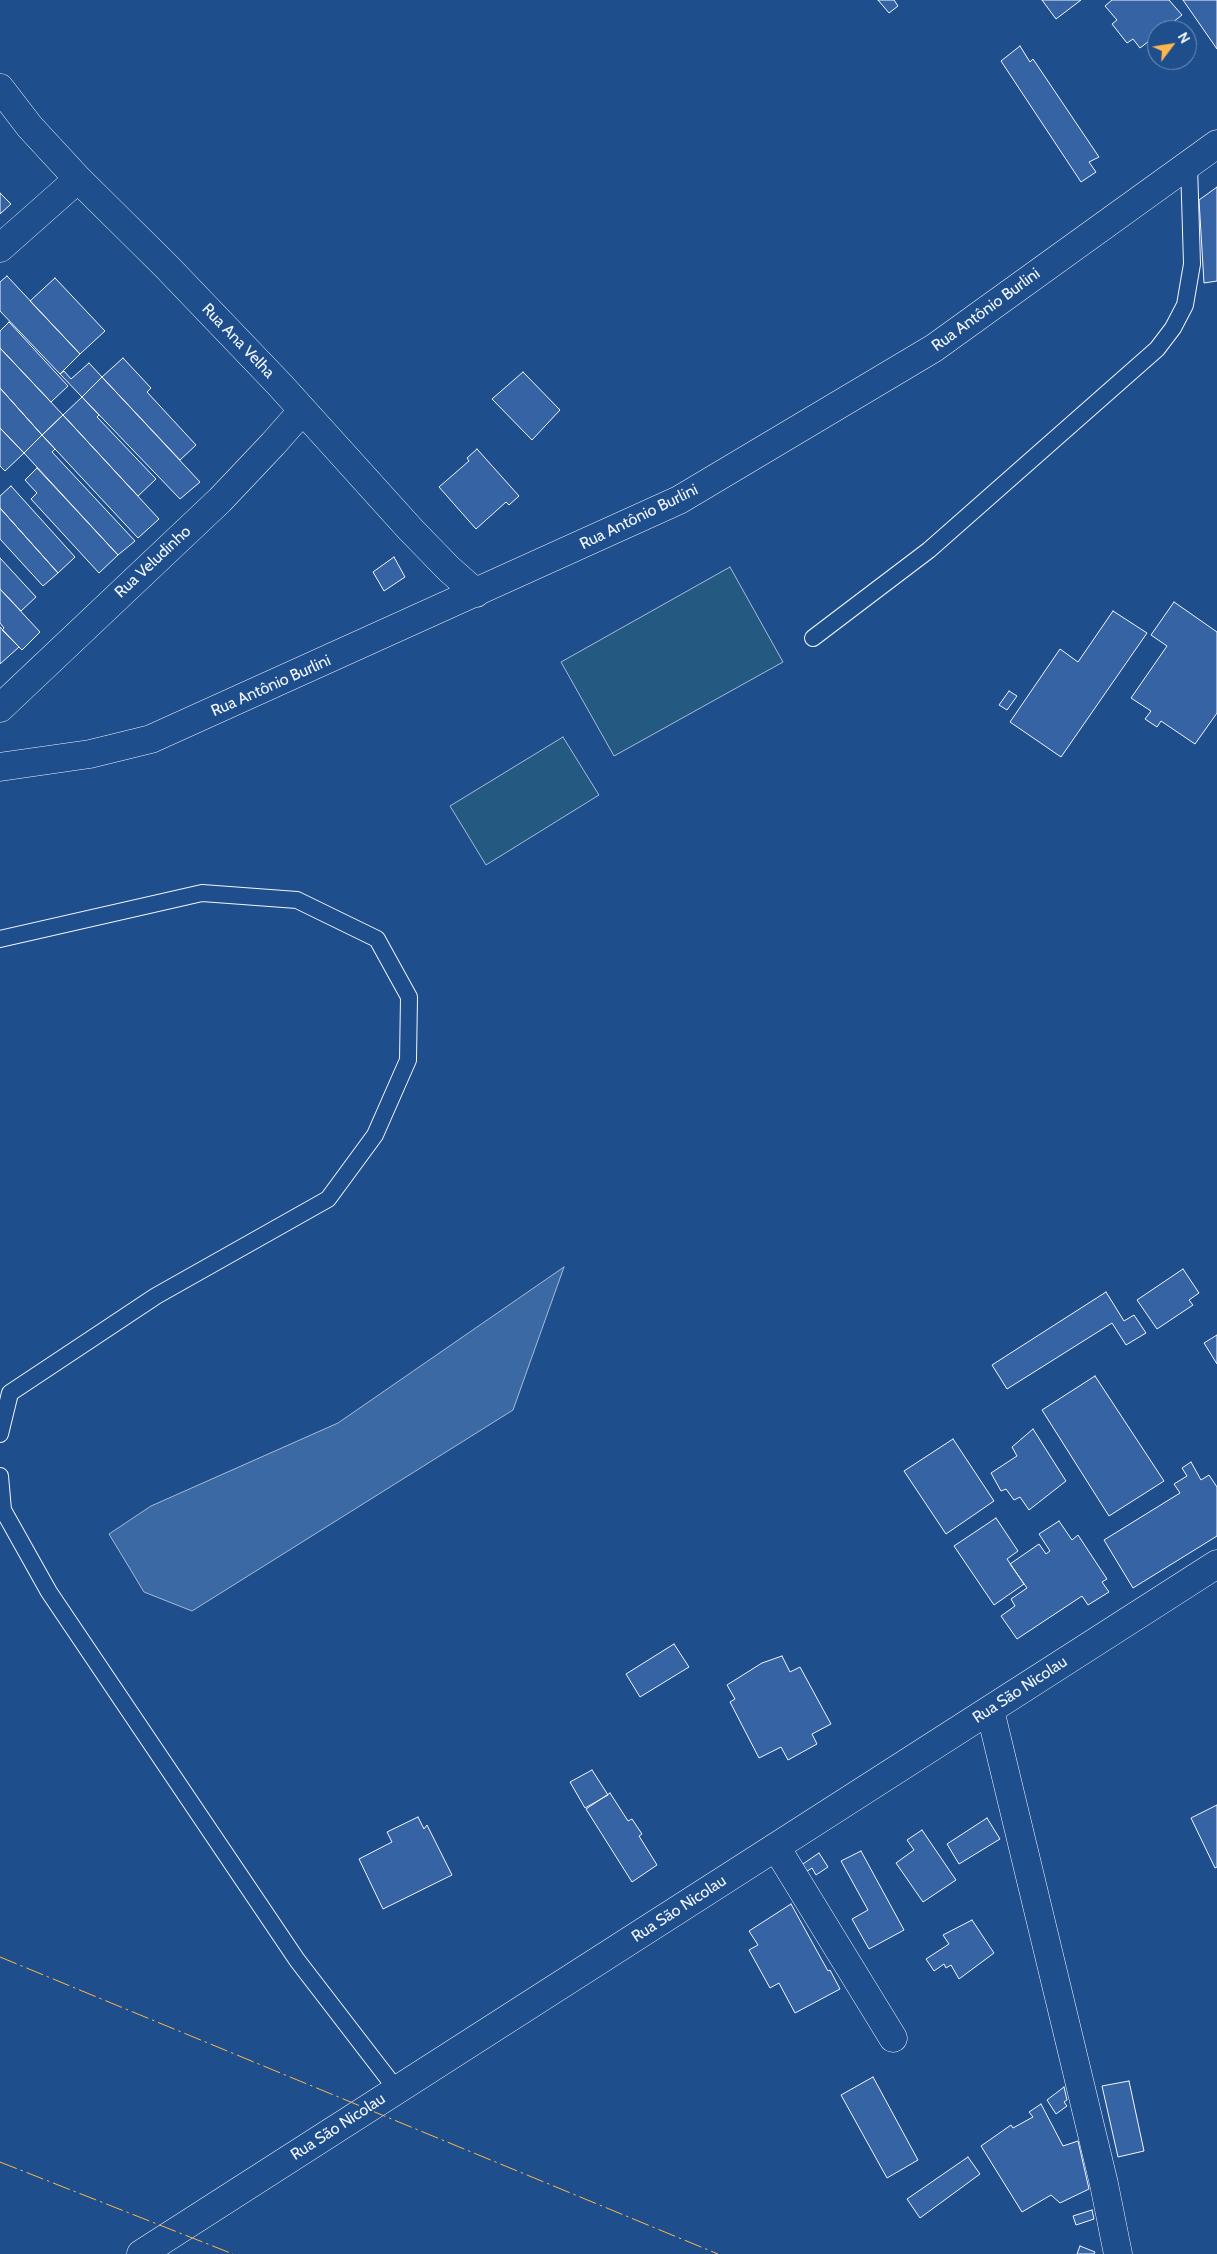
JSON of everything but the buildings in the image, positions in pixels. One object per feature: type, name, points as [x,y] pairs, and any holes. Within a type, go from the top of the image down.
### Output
[{"type":"street","name":"Rua Ana Velha","points":[[0,88],[30,127],[78,179],[173,273],[417,537],[476,593]]},
{"type":"street","name":"Rua Antônio Burlini","points":[[0,767],[90,754],[151,739],[679,500],[934,348],[1217,144]]},
{"type":"street","points":[[0,248],[78,179]]},
{"type":"street","name":"Rua Veludinho","points":[[0,708],[220,500],[274,444],[302,411]]},
{"type":"street","name":"Rua São Nicolau","points":[[141,2254],[1217,1564]]},
{"type":"street","points":[[990,1710],[1104,2184],[1118,2254]]},
{"type":"street","points":[[776,1847],[892,2038]]},
{"type":"lane","points":[[813,638],[929,550],[1157,349],[1173,328],[1185,305],[1192,264],[1189,164]]},
{"type":"lane","points":[[0,939],[202,893],[297,900],[377,939],[409,998],[408,1060],[376,1135],[328,1199],[156,1296],[10,1393],[0,1434]]},
{"type":"lane","points":[[0,1476],[3,1510],[49,1592],[297,1960],[397,2090]]},
{"type":"shaded area","points":[[730,567],[783,662],[614,756],[561,662]]},
{"type":"shaded area","points":[[563,737],[599,795],[486,865],[450,806]]},
{"type":"shaded area","points":[[564,1267],[513,1410],[192,1611],[144,1592],[109,1534],[151,1506],[338,1423]]},
{"type":"power","points":[[0,1957],[718,2254]]},
{"type":"power","points":[[0,2162],[233,2254]]}]
